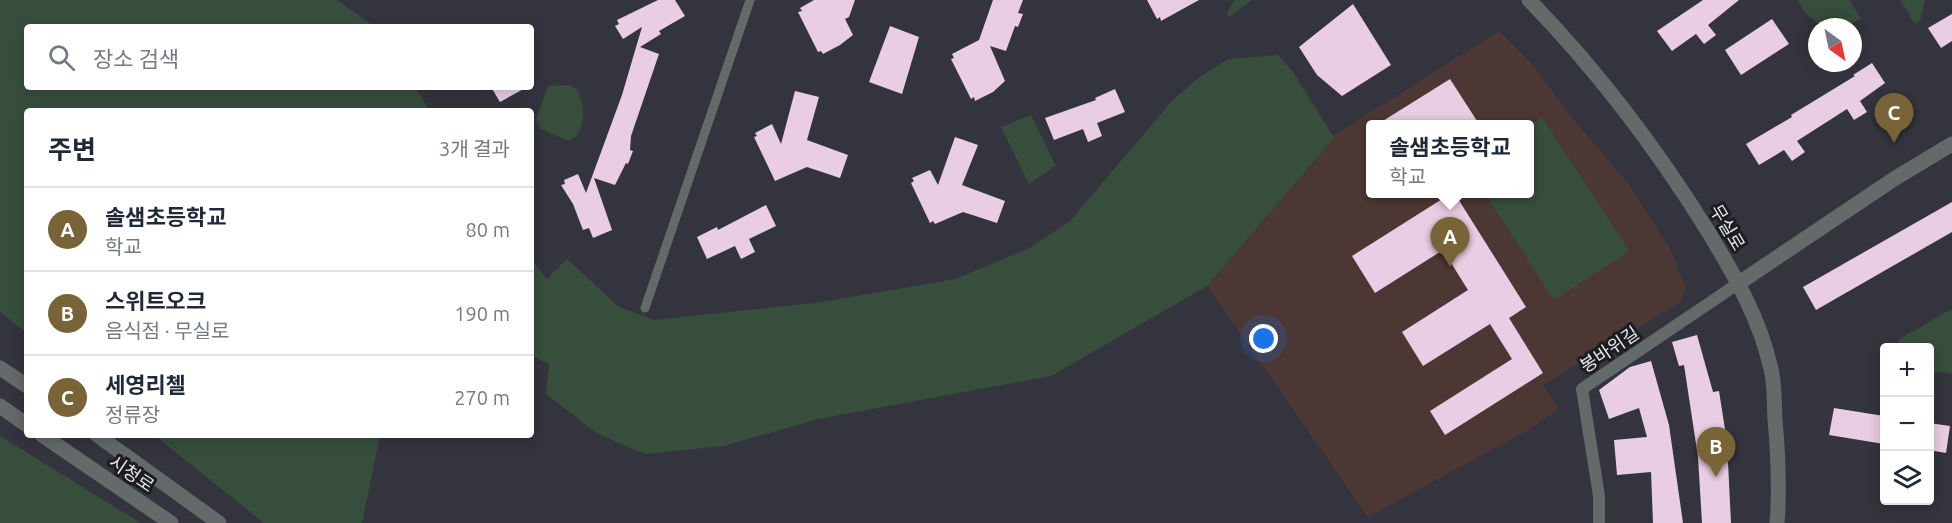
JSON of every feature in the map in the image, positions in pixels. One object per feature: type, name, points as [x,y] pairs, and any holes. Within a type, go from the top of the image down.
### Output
[{"type":"street","points":[[645,308],[750,0]]},
{"type":"street","name":"무실로","points":[[1529,0],[1568,38],[1617,99],[1677,181],[1738,283],[1752,311],[1772,370],[1780,488],[1777,523]]},
{"type":"street","points":[[1738,283],[1894,179],[1952,144]]},
{"type":"street","name":"봉바위길","points":[[1599,523],[1599,496],[1582,389],[1738,283]]},
{"type":"street","points":[[0,368],[24,385]]},
{"type":"street","points":[[0,406],[24,423]]},
{"type":"street","name":"시청로","points":[[46,438],[171,523]]},
{"type":"street","name":"시청로","points":[[102,438],[219,523]]},
{"type":"shaded area","points":[[1499,31],[1532,64],[1574,120],[1627,182],[1670,249],[1686,287],[1681,302],[1543,385],[1559,409],[1525,432],[1368,517],[1207,286],[1338,133]]},
{"type":"green space","points":[[0,0],[337,0],[371,24],[24,24],[24,90],[417,90],[428,108],[24,108],[24,331],[0,312]]},
{"type":"green space","points":[[1234,0],[1252,0],[1229,17],[1227,15]]},
{"type":"green space","points":[[1798,0],[1849,0],[1861,18],[1812,18]]},
{"type":"green space","points":[[1900,0],[1925,0],[1920,21],[1915,24]]},
{"type":"green space","points":[[1278,55],[1293,72],[1333,136],[1338,133],[1207,286],[1051,376],[818,419],[723,446],[645,454],[598,434],[546,394],[549,364],[534,356],[534,263],[547,279],[567,259],[619,307],[654,320],[823,302],[955,279],[1028,249],[1070,221],[1172,101],[1198,78],[1228,59]]},
{"type":"green space","points":[[569,85],[577,90],[580,96],[583,118],[579,132],[569,141],[541,129],[536,120],[548,86]]},
{"type":"green space","points":[[1031,115],[1056,166],[1029,184],[1001,127]]},
{"type":"green space","points":[[1542,117],[1629,251],[1554,300],[1488,198],[1534,198],[1534,122]]},
{"type":"green space","points":[[1952,309],[1952,374],[1934,372],[1934,343],[1898,343],[1899,339]]},
{"type":"green space","points":[[0,436],[139,522],[140,523],[0,523]]},
{"type":"green space","points":[[158,438],[379,438],[362,523],[264,523]]},
{"type":"building","points":[[658,0],[675,0],[685,16],[659,31],[661,34],[640,47],[659,54],[631,136],[630,150],[633,151],[628,164],[626,163],[615,185],[594,178],[612,230],[593,238],[589,228],[583,230],[573,204],[561,185],[565,184],[564,180],[578,174],[586,193],[622,95],[642,27],[623,39],[615,26],[619,24],[617,20]]},
{"type":"building","points":[[814,0],[855,0],[849,17],[845,19],[853,35],[823,54],[821,51],[818,52],[798,12],[802,11],[800,8]]},
{"type":"building","points":[[993,0],[1023,0],[1018,13],[1023,14],[1018,27],[1015,26],[1006,51],[990,46],[1005,81],[993,92],[975,101],[974,97],[971,99],[951,59],[954,58],[952,54],[979,40]]},
{"type":"building","points":[[1147,0],[1199,0],[1161,21],[1160,17],[1157,19]]},
{"type":"building","points":[[1703,0],[1739,0],[1708,25],[1716,35],[1704,44],[1696,34],[1672,51],[1657,31]]},
{"type":"building","points":[[1353,4],[1391,65],[1342,96],[1317,75],[1299,47]]},
{"type":"building","points":[[1952,14],[1952,41],[1941,48],[1928,28]]},
{"type":"building","points":[[1772,19],[1789,44],[1741,75],[1725,50]]},
{"type":"building","points":[[890,26],[919,37],[902,94],[869,82]]},
{"type":"building","points":[[1872,63],[1885,83],[1860,101],[1867,112],[1854,120],[1847,109],[1797,141],[1805,152],[1792,161],[1784,150],[1759,165],[1746,144],[1792,117],[1791,115],[1855,76],[1853,75],[1858,72],[1862,72],[1862,69]]},
{"type":"building","points":[[1450,79],[1476,120],[1384,120]]},
{"type":"building","points":[[1115,89],[1125,112],[1097,123],[1102,136],[1088,142],[1083,129],[1054,140],[1045,118],[1096,100],[1095,98]]},
{"type":"building","points":[[493,90],[522,90],[500,102]]},
{"type":"building","points":[[795,91],[819,97],[807,140],[848,155],[840,178],[807,167],[775,181],[754,137],[757,136],[755,133],[772,124],[781,144]]},
{"type":"building","points":[[955,137],[978,145],[962,185],[1005,201],[997,223],[963,212],[935,224],[933,221],[930,223],[911,183],[914,181],[912,178],[930,170],[938,185]]},
{"type":"building","points":[[1444,198],[1458,198],[1526,307],[1509,318],[1543,373],[1445,435],[1430,411],[1512,359],[1490,324],[1423,366],[1402,332],[1468,290],[1443,250],[1375,293],[1352,256]]},
{"type":"building","points":[[1952,202],[1952,232],[1816,310],[1803,287]]},
{"type":"building","points":[[766,205],[776,226],[749,239],[755,252],[741,259],[735,246],[707,259],[697,237],[717,227],[718,230]]},
{"type":"building","points":[[1697,335],[1713,392],[1719,391],[1727,442],[1731,523],[1702,523],[1698,457],[1684,365],[1679,366],[1672,342]]},
{"type":"building","points":[[1651,361],[1669,425],[1683,523],[1653,523],[1651,472],[1617,475],[1614,440],[1647,437],[1639,408],[1609,419],[1599,390],[1630,367]]},
{"type":"building","points":[[1834,408],[1880,415],[1880,443],[1829,435]]},
{"type":"building","points":[[1934,424],[1950,426],[1946,453],[1934,451]]},
{"type":"place","name":"세영리첼","points":[[1894,143]]},
{"type":"place","name":"솔샘초등학교","points":[[1450,267]]},
{"type":"place","name":"스위트오크","points":[[1716,477]]}]
